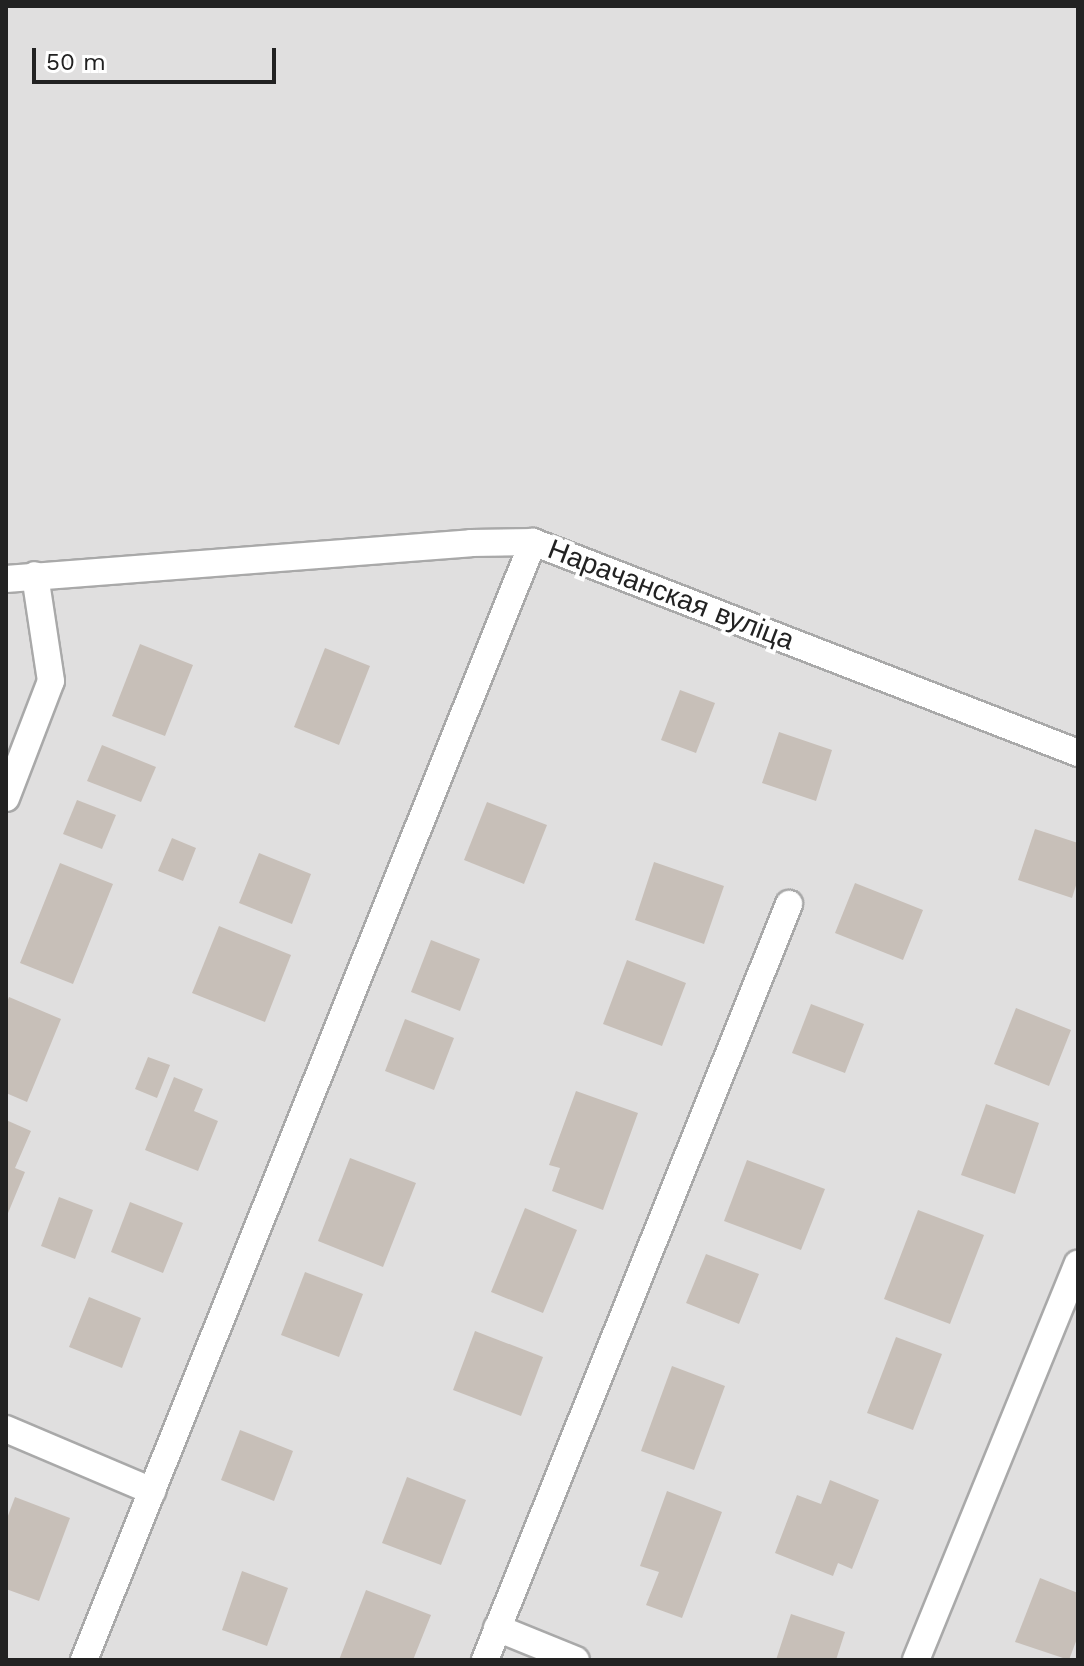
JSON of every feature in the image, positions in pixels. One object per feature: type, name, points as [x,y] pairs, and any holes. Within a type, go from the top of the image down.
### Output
[{"type":"street","name":"Нарачанская вуліца","points":[[6,579],[533,542],[1078,753]]},
{"type":"street","points":[[84,1660],[533,542]]},
{"type":"street","points":[[6,798],[51,681],[35,575]]},
{"type":"street","points":[[485,1660],[789,904]]},
{"type":"street","points":[[916,1660],[1078,1264]]},
{"type":"street","points":[[6,1429],[152,1491]]},
{"type":"street","points":[[497,1628],[576,1660]]},
{"type":"shaded area","points":[[6,6],[1078,6],[1078,1660],[6,1660]]},
{"type":"building","points":[[140,644],[193,665],[165,736],[112,716]]},
{"type":"building","points":[[325,648],[370,666],[339,745],[294,727]]},
{"type":"building","points":[[680,690],[715,703],[696,753],[661,740]]},
{"type":"building","points":[[779,732],[832,750],[816,801],[762,783]]},
{"type":"building","points":[[102,745],[156,767],[141,802],[87,781]]},
{"type":"building","points":[[77,800],[116,815],[102,849],[63,834]]},
{"type":"building","points":[[487,802],[547,825],[524,884],[464,860]]},
{"type":"building","points":[[1035,829],[1078,843],[1078,879],[1072,898],[1018,880]]},
{"type":"building","points":[[172,838],[196,848],[183,881],[158,871]]},
{"type":"building","points":[[259,853],[311,874],[292,924],[239,903]]},
{"type":"building","points":[[654,862],[724,886],[704,944],[635,920]]},
{"type":"building","points":[[60,863],[113,884],[73,984],[20,963]]},
{"type":"building","points":[[855,883],[923,910],[903,960],[835,933]]},
{"type":"building","points":[[219,926],[291,955],[265,1022],[192,993]]},
{"type":"building","points":[[431,940],[480,959],[460,1011],[411,992]]},
{"type":"building","points":[[627,960],[686,983],[662,1046],[603,1024]]},
{"type":"building","points":[[9,997],[61,1019],[27,1102],[6,1093],[6,1005]]},
{"type":"building","points":[[811,1004],[864,1024],[845,1073],[792,1053]]},
{"type":"building","points":[[1016,1008],[1071,1030],[1049,1086],[994,1064]]},
{"type":"building","points":[[405,1019],[454,1038],[434,1090],[385,1071]]},
{"type":"building","points":[[148,1057],[170,1065],[157,1098],[135,1089]]},
{"type":"building","points":[[174,1077],[203,1089],[194,1111],[218,1121],[198,1171],[145,1150]]},
{"type":"building","points":[[576,1091],[638,1113],[603,1210],[552,1191],[560,1168],[549,1165]]},
{"type":"building","points":[[986,1104],[1039,1123],[1015,1194],[961,1175]]},
{"type":"building","points":[[6,1120],[31,1131],[15,1168],[25,1172],[6,1218]]},
{"type":"building","points":[[350,1158],[416,1183],[383,1267],[318,1241]]},
{"type":"building","points":[[747,1160],[825,1189],[801,1250],[724,1221]]},
{"type":"building","points":[[59,1197],[93,1210],[75,1259],[41,1246]]},
{"type":"building","points":[[130,1202],[183,1223],[163,1273],[111,1252]]},
{"type":"building","points":[[525,1208],[577,1230],[543,1313],[491,1292]]},
{"type":"building","points":[[918,1210],[984,1235],[950,1324],[884,1299]]},
{"type":"building","points":[[706,1254],[759,1274],[739,1324],[686,1303]]},
{"type":"building","points":[[305,1272],[363,1294],[339,1357],[281,1335]]},
{"type":"building","points":[[89,1297],[141,1318],[122,1368],[69,1347]]},
{"type":"building","points":[[475,1331],[543,1357],[521,1416],[453,1390]]},
{"type":"building","points":[[896,1337],[942,1354],[913,1430],[867,1413]]},
{"type":"building","points":[[672,1366],[725,1386],[694,1470],[641,1451]]},
{"type":"building","points":[[240,1430],[293,1451],[274,1501],[221,1480]]},
{"type":"building","points":[[407,1477],[466,1500],[441,1565],[382,1543]]},
{"type":"building","points":[[830,1480],[879,1500],[852,1569],[838,1563],[833,1576],[775,1553],[797,1495],[821,1504]]},
{"type":"building","points":[[667,1491],[722,1512],[682,1618],[646,1605],[659,1572],[640,1566]]},
{"type":"building","points":[[15,1497],[70,1518],[39,1601],[6,1589],[6,1521]]},
{"type":"building","points":[[242,1571],[288,1588],[267,1646],[222,1630]]},
{"type":"building","points":[[1040,1578],[1078,1593],[1078,1636],[1069,1660],[1015,1642]]},
{"type":"building","points":[[366,1590],[431,1615],[413,1660],[339,1660]]},
{"type":"building","points":[[791,1614],[845,1632],[836,1660],[776,1660]]}]
